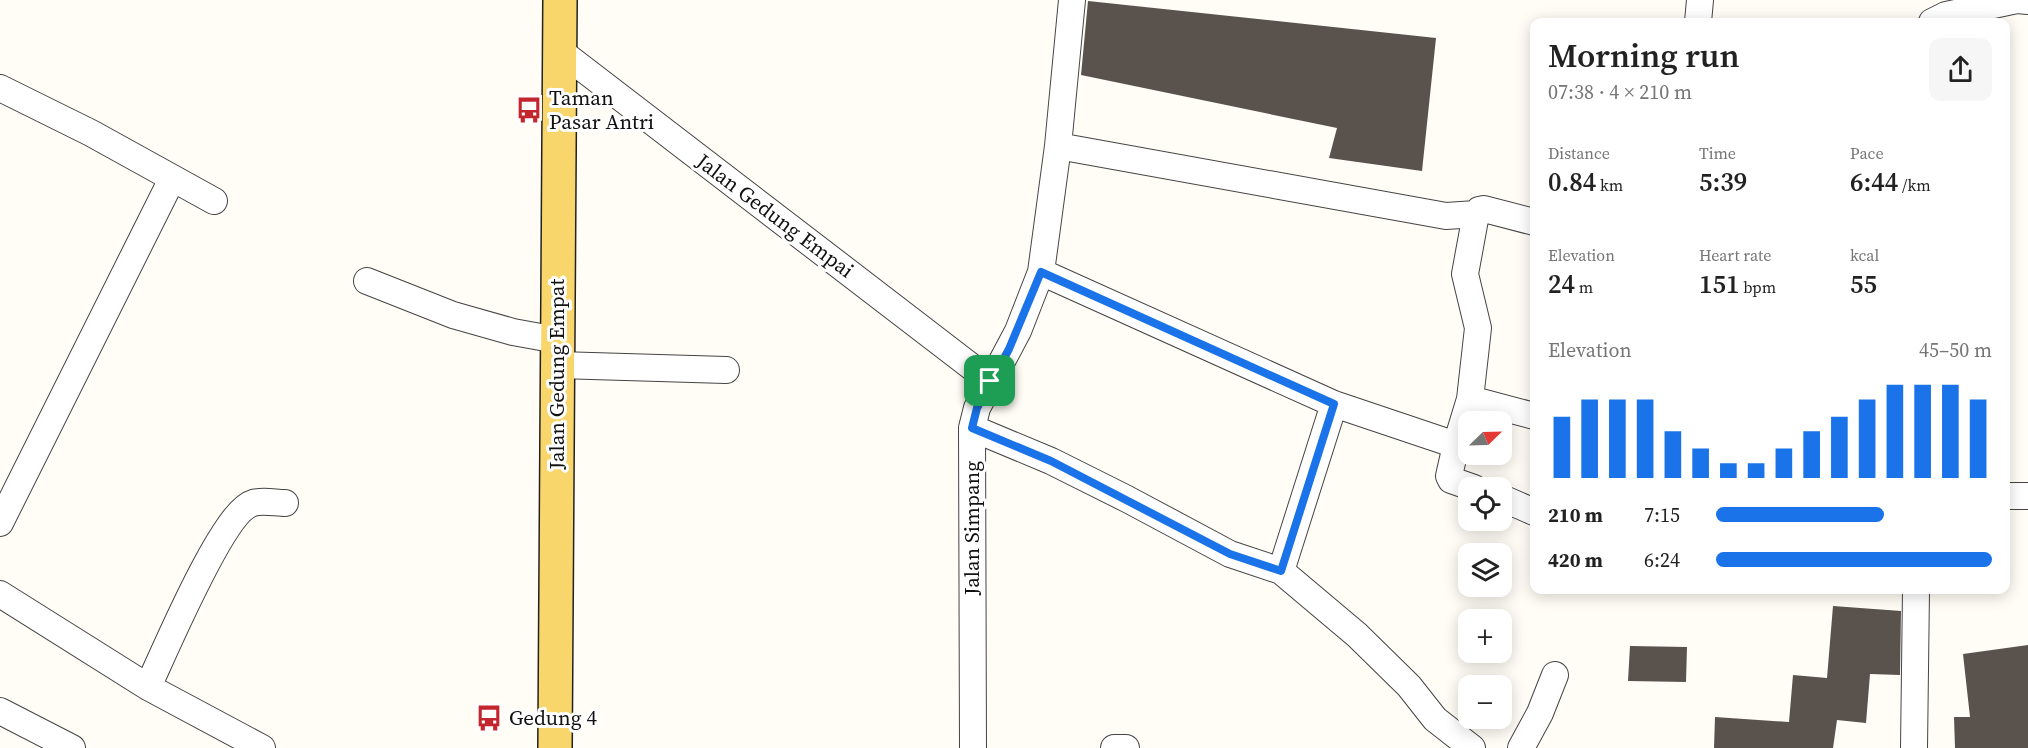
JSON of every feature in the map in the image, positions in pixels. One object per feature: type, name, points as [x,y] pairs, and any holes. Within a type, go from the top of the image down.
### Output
[{"type":"main road","name":"Jalan Gedung Empat","points":[[555,748],[558,352],[556,18]]},
{"type":"street","name":"Jalan Simpang","points":[[973,748],[972,428],[977,408],[1014,340],[1041,272],[1058,146],[1072,0]]},
{"type":"street","points":[[1698,18],[1700,0]]},
{"type":"street","points":[[1940,18],[2016,0],[2028,1]]},
{"type":"street","name":"Jalan Gedung Empai","points":[[556,18],[990,381]]},
{"type":"street","points":[[0,88],[91,133],[214,201]]},
{"type":"street","points":[[1058,146],[1446,216],[1476,214]]},
{"type":"street","points":[[0,523],[172,179]]},
{"type":"street","points":[[1458,482],[1451,480],[1449,476],[1470,399],[1478,328],[1465,274],[1476,214],[1479,210],[1484,209],[1530,221]]},
{"type":"street","points":[[1041,272],[1334,404],[1456,445]]},
{"type":"street","points":[[367,281],[453,315],[513,332],[558,352],[726,370]]},
{"type":"street","points":[[1470,399],[1530,415]]},
{"type":"street","points":[[1281,571],[1334,404]]},
{"type":"street","points":[[972,428],[1099,485],[1230,554],[1281,571],[1357,635],[1409,686],[1436,719],[1472,748]]},
{"type":"street","points":[[2010,496],[2028,496]]},
{"type":"street","points":[[1512,502],[1530,510]]},
{"type":"street","points":[[148,687],[214,547],[244,508],[253,503],[285,503]]},
{"type":"street","points":[[0,594],[148,687],[262,748]]},
{"type":"street","points":[[1914,748],[1916,594]]},
{"type":"street","points":[[1521,748],[1540,713],[1555,675]]},
{"type":"street","points":[[0,711],[72,748]]},
{"type":"street","points":[[1114,748],[1126,748]]},
{"type":"building","points":[[1088,1],[1436,38],[1422,171],[1329,158],[1337,128],[1081,75]]},
{"type":"building","points":[[1833,606],[1901,611],[1900,675],[1870,674],[1866,723],[1837,720],[1833,748],[1714,748],[1715,717],[1789,722],[1793,675],[1827,678]]},
{"type":"building","points":[[2028,645],[2028,748],[1955,748],[1954,717],[1970,717],[1963,654]]},
{"type":"building","points":[[1630,646],[1687,647],[1686,682],[1628,681]]},
{"type":"place","name":"Taman Pasar Antri","points":[[529,110]]},
{"type":"place","name":"Gedung 4","points":[[489,718]]},
{"type":"route","points":[[1041,272],[1334,404],[1281,571],[1230,554],[1051,461],[972,428],[977,408],[990,381],[1018,331],[1041,272]]}]
